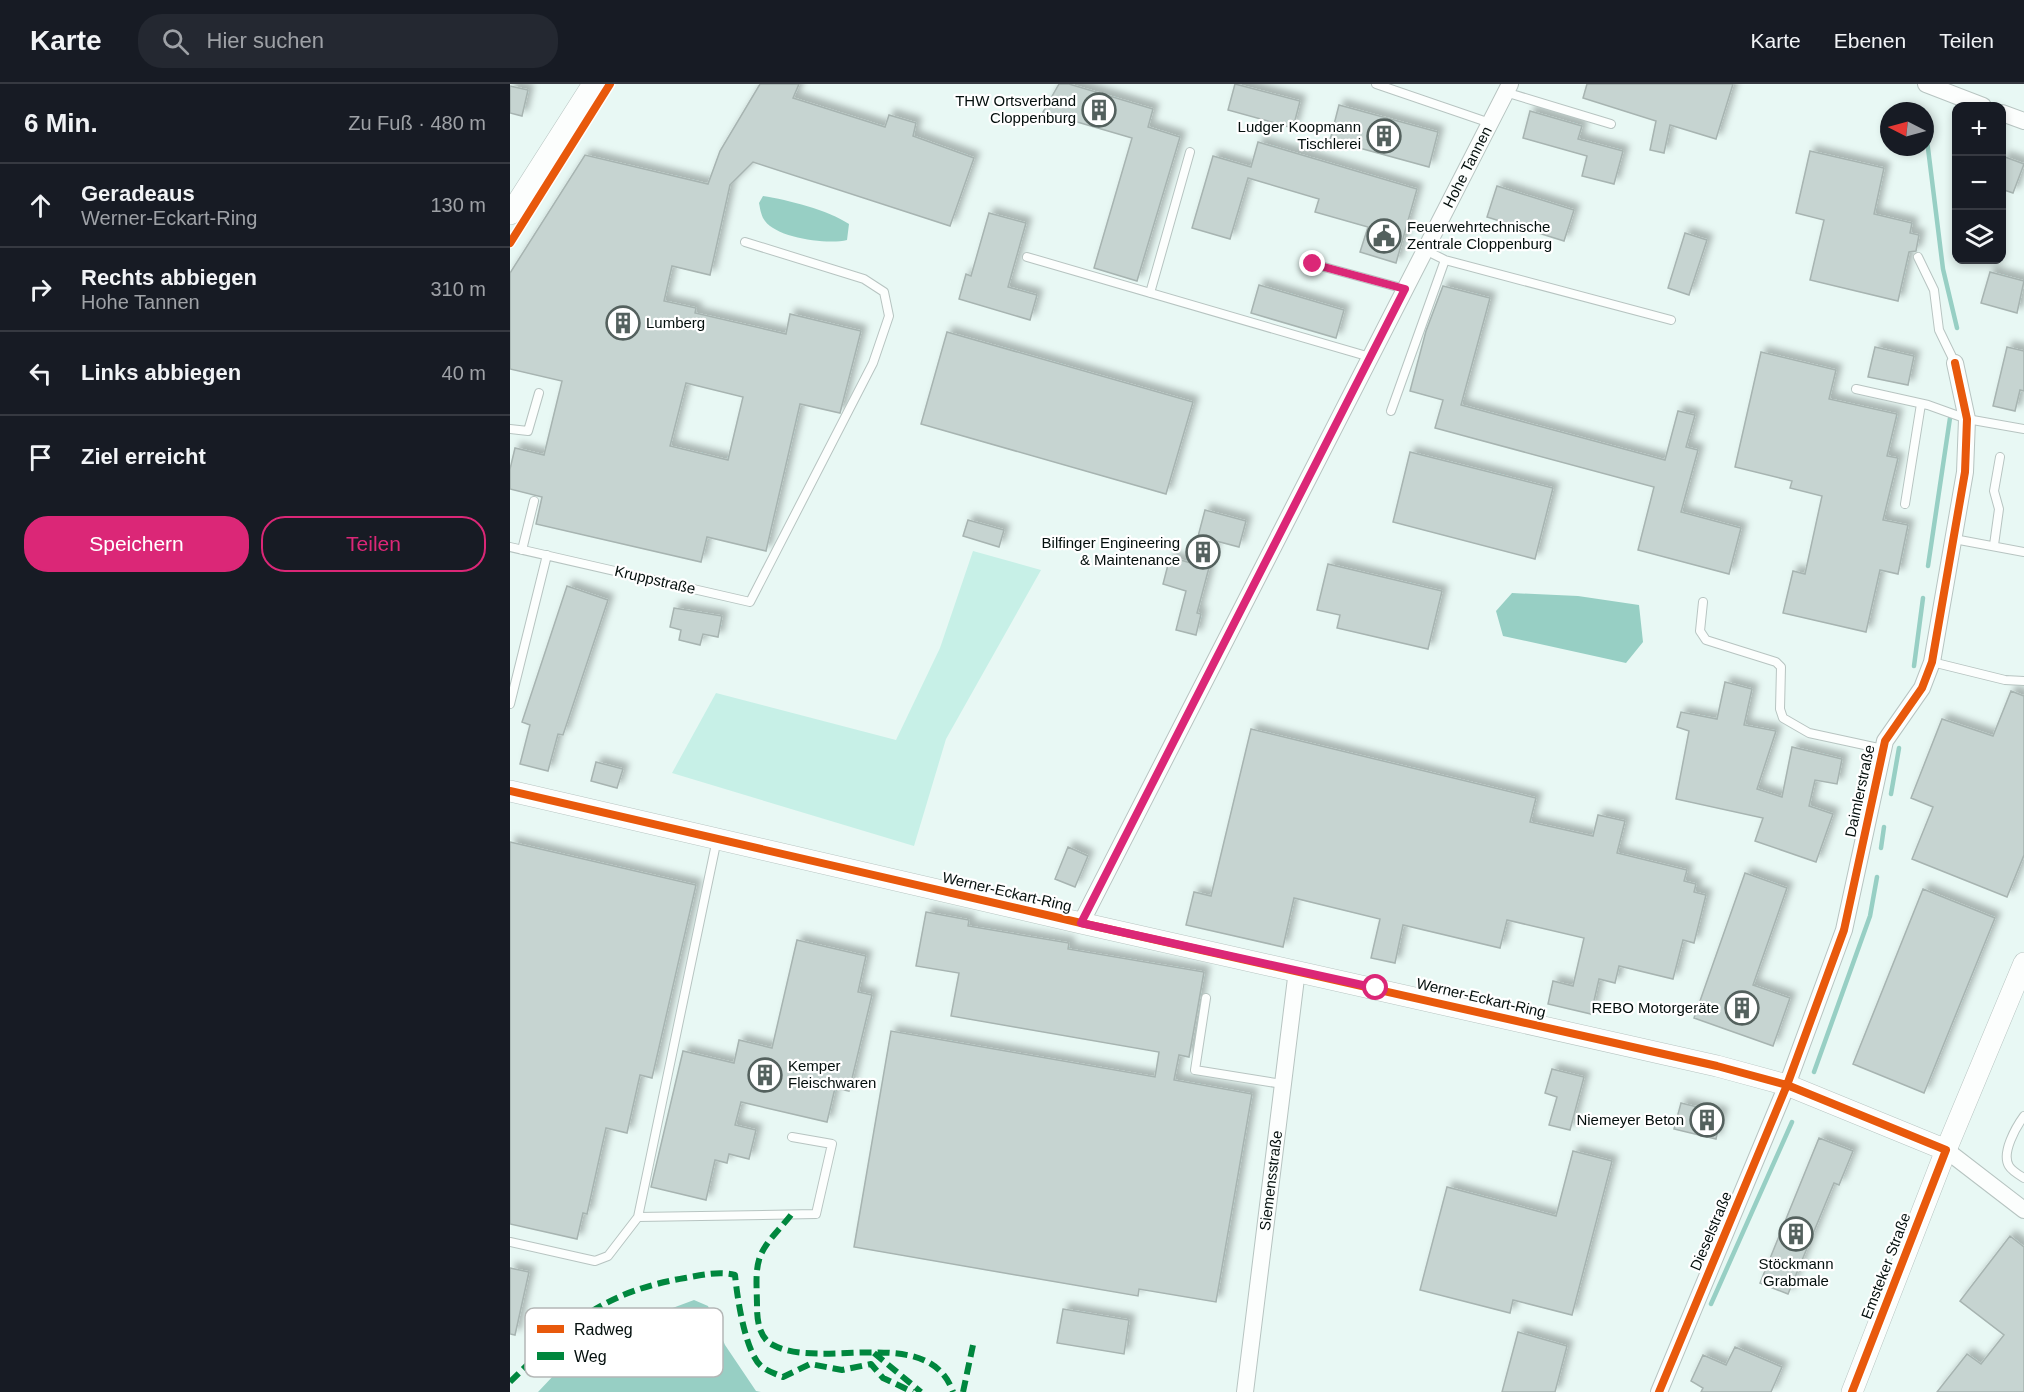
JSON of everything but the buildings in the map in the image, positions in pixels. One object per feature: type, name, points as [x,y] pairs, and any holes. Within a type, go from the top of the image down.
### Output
[{"type":"street","points":[[510,214],[592,84]]},
{"type":"street","points":[[1926,84],[1973,102]]},
{"type":"street","name":"Hohe Tannen","points":[[1081,923],[1508,88]]},
{"type":"street","points":[[2006,115],[2024,121]]},
{"type":"street","name":"Daimlerstraße","points":[[1787,1085],[1844,930],[1885,741],[1922,688],[1932,662],[1965,472],[1967,419],[1954,363]]},
{"type":"street","name":"Werner-Eckart-Ring","points":[[510,791],[1081,923],[1717,1066],[1787,1085],[1946,1150]]},
{"type":"street","name":"Emsteker Straße","points":[[1852,1392],[1946,1150],[2024,963]]},
{"type":"street","name":"Siemensstraße","points":[[1245,1392],[1297,970]]},
{"type":"street","name":"Dieselstraße","points":[[1657,1391],[1787,1085]]},
{"type":"street","points":[[1946,1150],[2024,1210]]},
{"type":"lane","points":[[1376,84],[1490,123]]},
{"type":"lane","points":[[1508,88],[1611,124]]},
{"type":"lane","points":[[1150,293],[1190,152]]},
{"type":"lane","name":"Kruppstraße","points":[[510,547],[750,602],[873,363],[890,316],[884,292],[864,279],[745,242]]},
{"type":"lane","points":[[1425,250],[1445,260],[1671,320]]},
{"type":"lane","points":[[1027,257],[1370,357]]},
{"type":"lane","points":[[1918,257],[1934,290],[1939,330],[1954,363]]},
{"type":"lane","points":[[1391,411],[1445,260]]},
{"type":"lane","points":[[1313,264],[1405,289]]},
{"type":"lane","points":[[1856,389],[1921,404],[1967,419],[2024,429]]},
{"type":"lane","points":[[510,429],[528,431],[539,393]]},
{"type":"lane","points":[[1905,504],[1921,404]]},
{"type":"lane","points":[[1994,545],[1999,509],[1994,491],[2000,457]]},
{"type":"lane","points":[[522,550],[534,501]]},
{"type":"lane","points":[[1954,538],[2024,552]]},
{"type":"lane","points":[[510,704],[547,555]]},
{"type":"lane","points":[[1703,602],[1700,631],[1706,640],[1776,662],[1781,668],[1780,709],[1783,718],[1809,733],[1883,749]]},
{"type":"lane","points":[[1932,662],[2005,680],[2024,681]]},
{"type":"lane","points":[[510,1242],[595,1261],[608,1256],[638,1217],[717,839]]},
{"type":"lane","points":[[1206,998],[1195,1070],[1282,1084]]},
{"type":"lane","points":[[2024,1116],[2007,1151],[2006,1159],[2010,1167],[2024,1178]]},
{"type":"lane","points":[[638,1217],[816,1214],[832,1144],[792,1137]]},
{"type":"shaded area","points":[[763,196],[808,206],[840,219],[849,224],[847,240],[816,241],[780,232],[771,227],[763,217],[759,203]]},
{"type":"shaded area","points":[[973,551],[1041,570],[946,739],[914,846],[672,773],[716,693],[896,740],[940,648]]},
{"type":"shaded area","points":[[1512,593],[1578,596],[1639,605],[1643,642],[1626,663],[1503,636],[1496,611]]},
{"type":"shaded area","points":[[694,1300],[709,1308],[673,1308]]},
{"type":"shaded area","points":[[723,1340],[756,1391],[761,1392],[538,1392],[552,1377],[723,1377]]},
{"type":"waterway","points":[[1929,156],[1943,269],[1957,328]]},
{"type":"waterway","points":[[1928,566],[1950,418]]},
{"type":"waterway","points":[[1914,666],[1923,598]]},
{"type":"waterway","points":[[1891,794],[1899,748]]},
{"type":"waterway","points":[[1881,848],[1884,827]]},
{"type":"waterway","points":[[1814,1072],[1870,916],[1877,877]]},
{"type":"waterway","points":[[1711,1304],[1792,1122]]},
{"type":"marked path","points":[[791,1215],[764,1248],[758,1265],[756,1282],[758,1317],[760,1328],[768,1342],[794,1352],[818,1354],[872,1352],[922,1359],[940,1371],[953,1392]]},
{"type":"marked path","points":[[598,1308],[631,1292],[656,1284],[704,1275],[723,1273],[735,1275],[746,1337],[755,1359],[763,1368],[783,1377],[810,1364],[842,1370],[871,1364],[883,1378],[913,1392]]},
{"type":"marked path","points":[[963,1392],[973,1345]]},
{"type":"marked path","points":[[874,1353],[921,1392]]},
{"type":"marked path","points":[[510,1382],[525,1368]]},
{"type":"cycle path","points":[[510,243],[610,84]]},
{"type":"cycle path","points":[[1659,1392],[1787,1085],[1844,930],[1885,741],[1922,688],[1932,662],[1965,472],[1967,419],[1955,363]]},
{"type":"cycle path","points":[[510,791],[1081,923],[1717,1066],[1787,1085],[1946,1150],[1852,1392]]},
{"type":"place","name":"THW Ortsverband Cloppenburg","points":[[1099,110]]},
{"type":"place","name":"Ludger Koopmann Tischlerei","points":[[1384,136]]},
{"type":"place","name":"Feuerwehrtechnische Zentrale Cloppenburg","points":[[1384,236]]},
{"type":"place","name":"Lumberg","points":[[623,323]]},
{"type":"place","name":"Bilfinger Engineering & Maintenance","points":[[1203,552]]},
{"type":"place","name":"REBO Motorgeräte","points":[[1742,1008]]},
{"type":"place","name":"Kemper Fleischwaren","points":[[765,1075]]},
{"type":"place","name":"Niemeyer Beton","points":[[1707,1120]]},
{"type":"place","name":"Stöckmann Grabmale","points":[[1796,1234]]},
{"type":"route","points":[[1313,264],[1405,289],[1081,923],[1376,988]]}]
